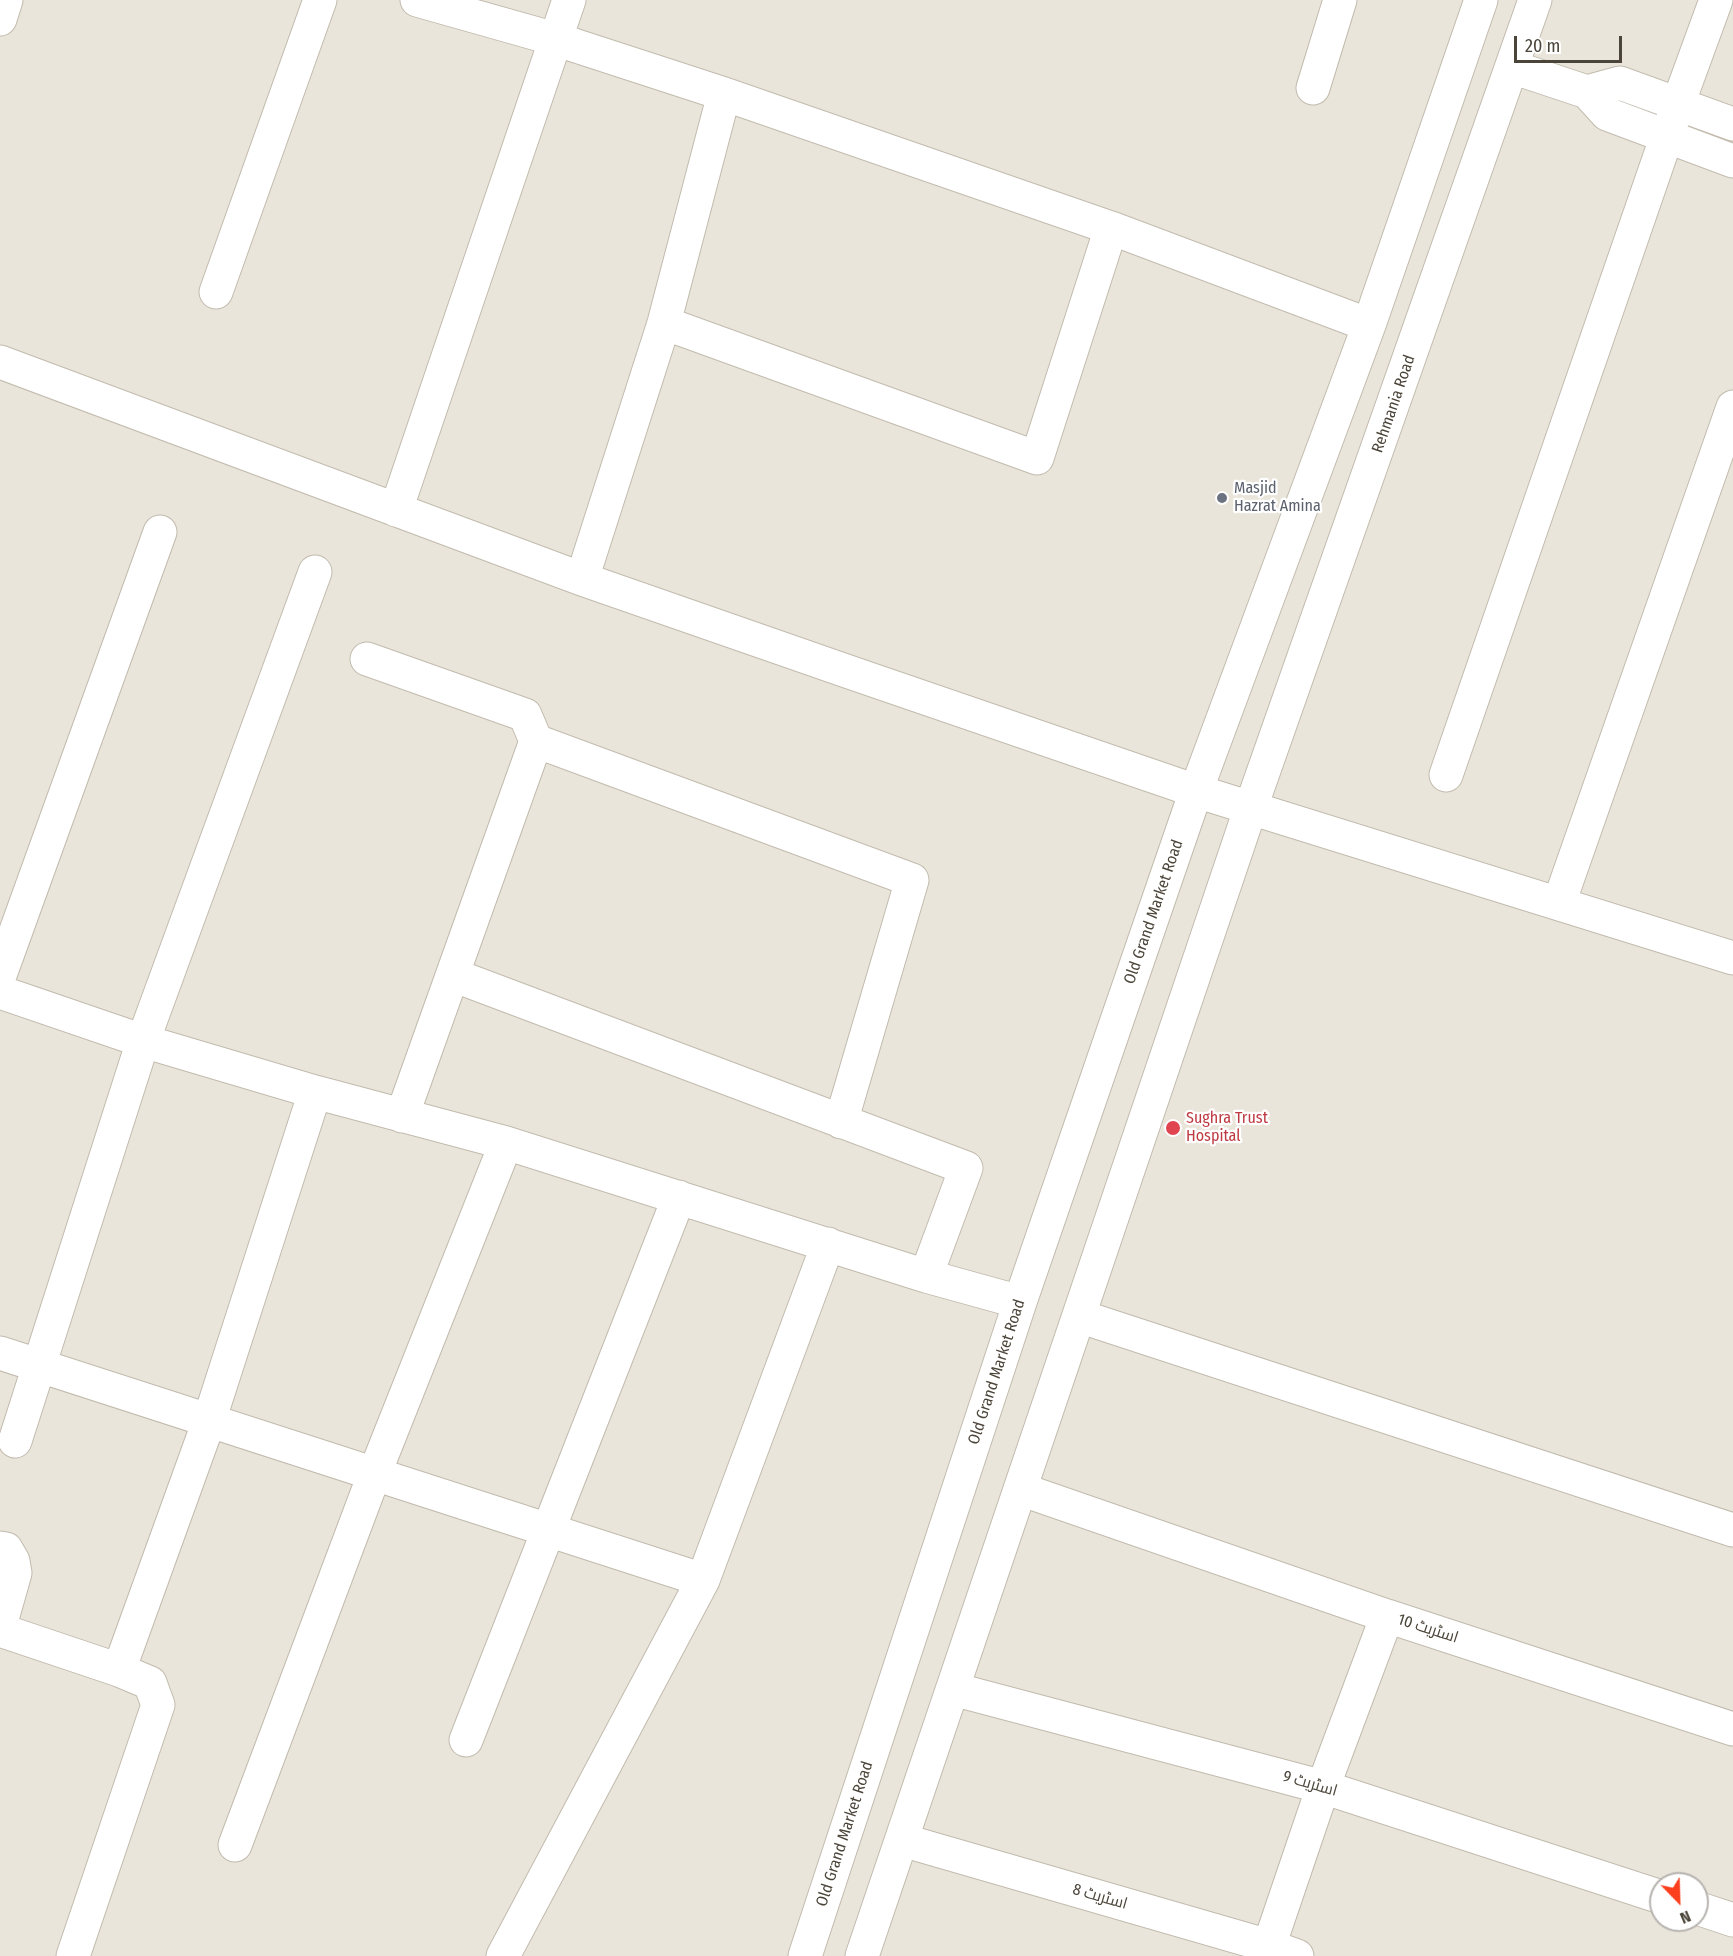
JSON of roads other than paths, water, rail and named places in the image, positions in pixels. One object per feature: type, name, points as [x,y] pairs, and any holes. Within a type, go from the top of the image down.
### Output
[{"type":"street","points":[[0,19],[6,0]]},
{"type":"street","points":[[216,292],[320,0]]},
{"type":"street","points":[[417,0],[555,39],[724,94],[1111,228],[1369,325]]},
{"type":"street","points":[[396,510],[569,0]]},
{"type":"street","points":[[1313,88],[1340,0]]},
{"type":"street","points":[[1446,776],[1716,0]]},
{"type":"street","points":[[1196,791],[1369,325],[1480,4],[1531,13]]},
{"type":"street","name":"Rehmania Road","points":[[1251,807],[1531,13]]},
{"type":"street","points":[[1512,67],[1587,92],[1607,114],[1733,161]]},
{"type":"street","points":[[1587,92],[1620,83],[1733,124]]},
{"type":"street","points":[[582,579],[664,323],[724,94]]},
{"type":"street","points":[[664,323],[1037,458],[1111,228]]},
{"type":"street","points":[[0,362],[582,579],[1196,791],[1733,958]]},
{"type":"street","points":[[1559,903],[1733,407]]},
{"type":"street","points":[[0,975],[160,532]]},
{"type":"street","points":[[15,1441],[143,1041],[315,572]]},
{"type":"street","points":[[367,659],[525,715],[536,741],[402,1116]]},
{"type":"street","points":[[536,741],[912,880],[841,1122]]},
{"type":"street","name":"Old Grand Market Road","points":[[805,1956],[1020,1302],[1196,791]]},
{"type":"street","points":[[862,1956],[1251,807]]},
{"type":"street","points":[[453,975],[966,1168],[926,1276]]},
{"type":"street","points":[[0,992],[143,1041],[315,1092],[506,1143],[926,1276],[1020,1302]]},
{"type":"street","points":[[119,1670],[209,1420],[315,1092]]},
{"type":"street","points":[[235,1845],[374,1475],[506,1143]]},
{"type":"street","points":[[466,1740],[678,1197]]},
{"type":"street","points":[[504,1956],[702,1581],[828,1244]]},
{"type":"street","points":[[1078,1316],[1733,1530]]},
{"type":"street","points":[[0,1353],[702,1581]]},
{"type":"street","points":[[1020,1489],[1387,1616]]},
{"type":"street","points":[[0,1548],[6,1549],[14,1561],[15,1573],[0,1628],[150,1683],[158,1705],[73,1956]]},
{"type":"street","name":"اسٹریٹ 10","points":[[1283,1951],[1323,1787],[1387,1616],[1733,1729]]},
{"type":"street","name":"اسٹریٹ 9","points":[[953,1689],[1323,1787],[1649,1893]]},
{"type":"street","name":"اسٹریٹ 8","points":[[902,1840],[1283,1951]]},
{"type":"street","points":[[1709,1912],[1733,1920]]},
{"type":"place","name":"Masjid Hazrat Amina","points":[[1222,498]]},
{"type":"place","name":"Sughra Trust Hospital","points":[[1173,1128]]}]
